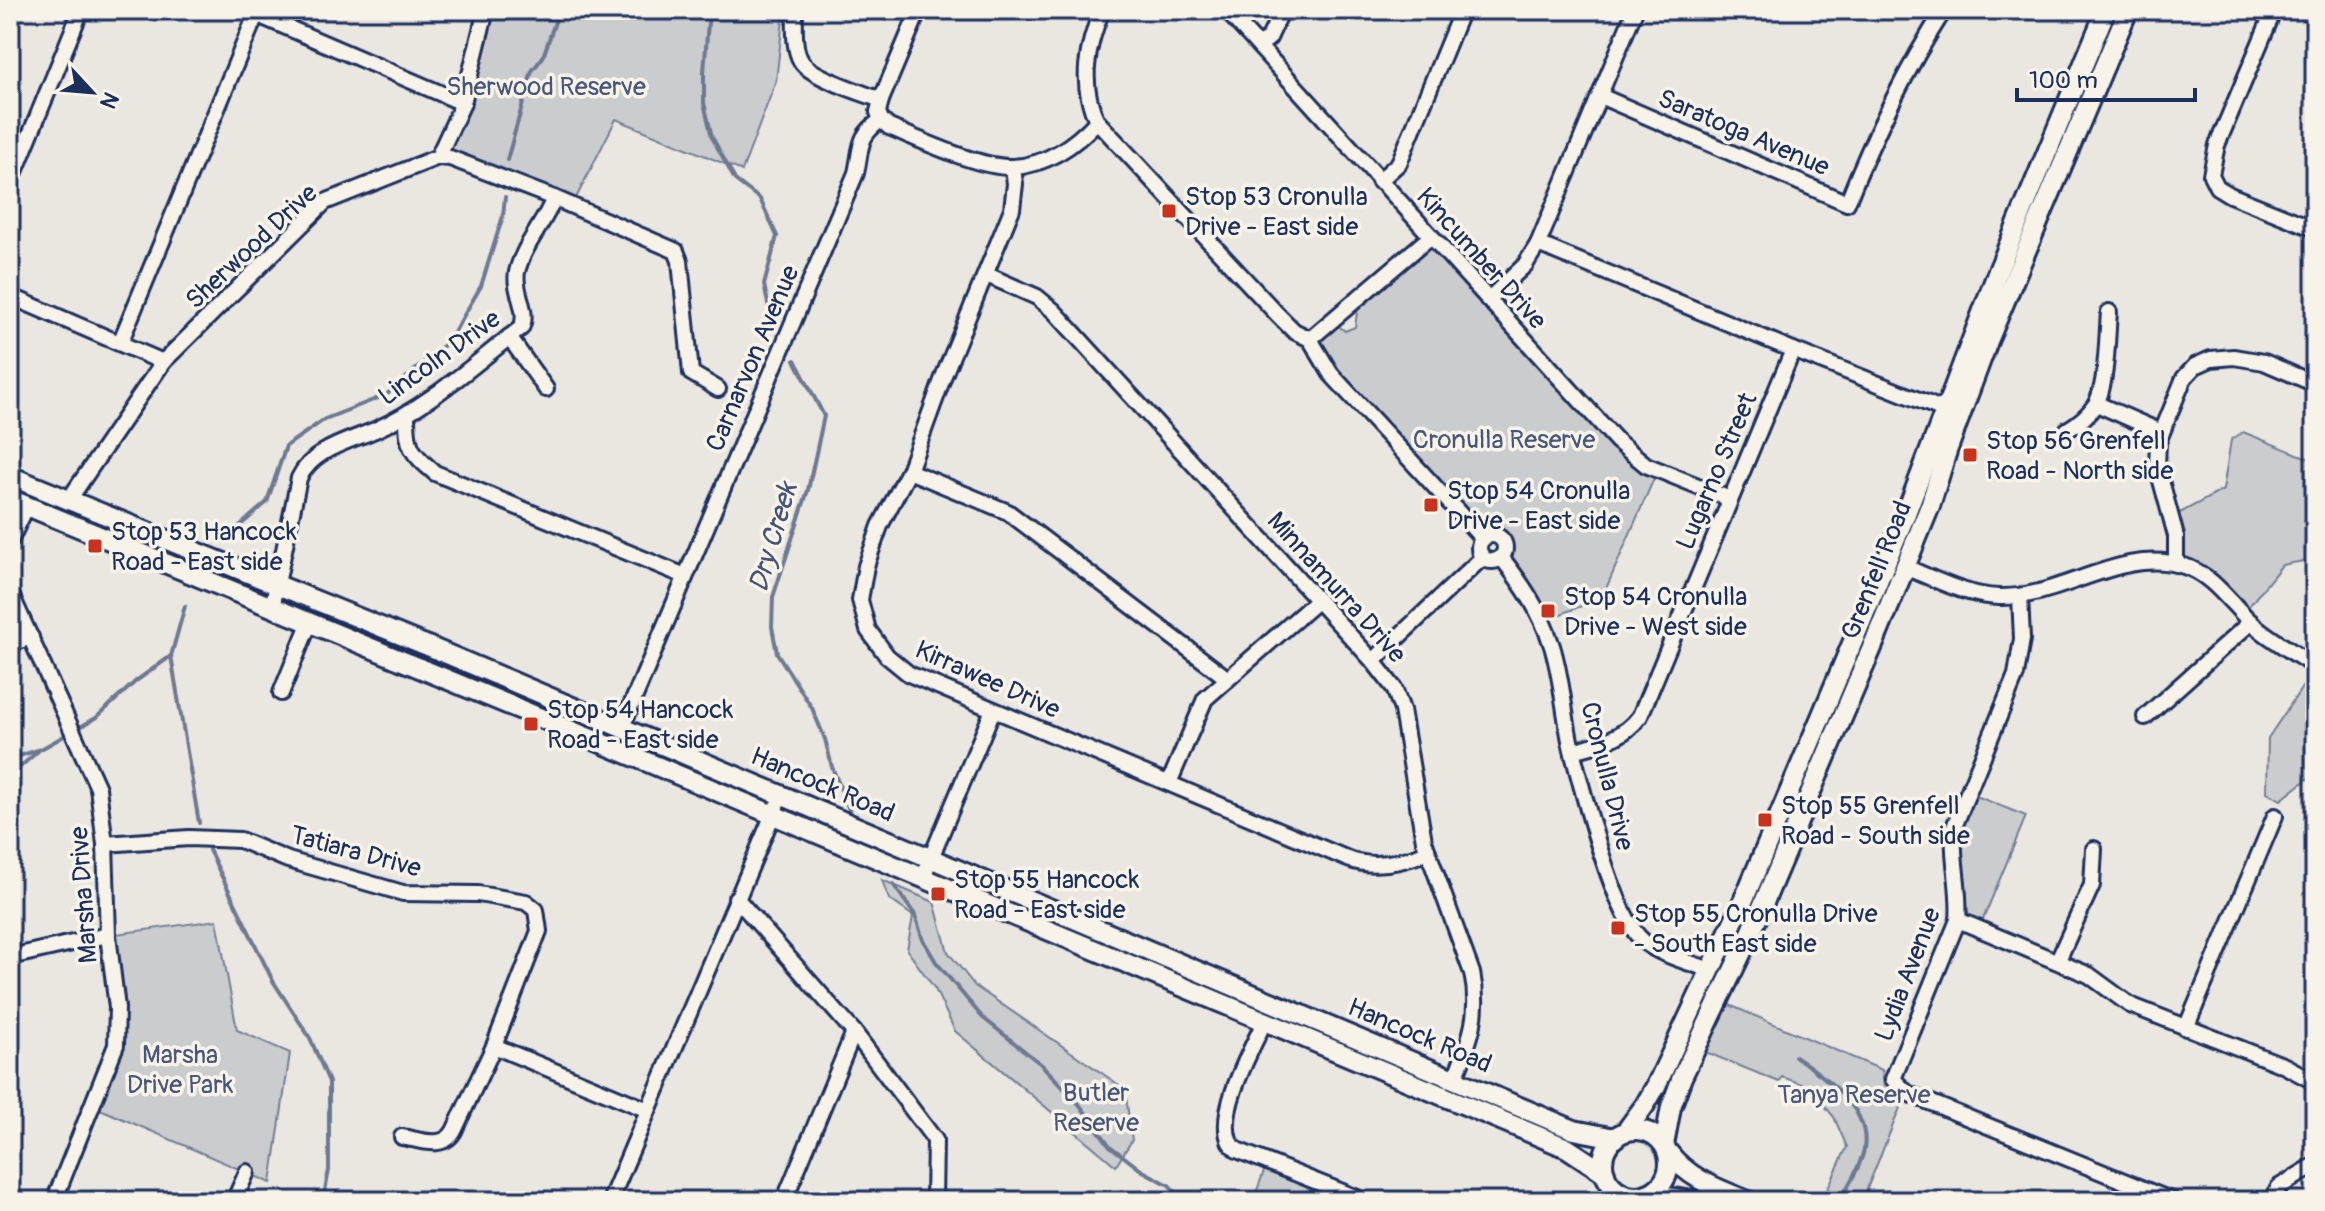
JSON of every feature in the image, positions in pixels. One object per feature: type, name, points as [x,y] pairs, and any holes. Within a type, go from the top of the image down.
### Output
[{"type":"main road","name":"Grenfell Road","points":[[1620,1134],[1656,1086],[1744,899],[1887,559],[1998,271],[2106,10]]},
{"type":"main road","name":"Grenfell Road","points":[[1666,1148],[1679,1085],[1775,877],[1905,567],[1930,506],[1988,341],[2128,10]]},
{"type":"main road","name":"Hancock Road","points":[[10,476],[622,727],[1574,1130],[1620,1134]]},
{"type":"main road","name":"Hancock Road","points":[[18,502],[1567,1148],[1607,1177]]},
{"type":"main road","points":[[1887,559],[1905,567]]},
{"type":"main road","points":[[613,748],[622,727]]},
{"type":"main road","points":[[1710,970],[1730,977]]},
{"type":"main road","points":[[1606,1201],[1605,1154],[1620,1134],[1647,1131],[1666,1148],[1679,1166],[1696,1179],[1748,1201]]},
{"type":"main road","points":[[1640,1197],[1658,1187],[1666,1177],[1669,1164],[1666,1148]]},
{"type":"main road","points":[[1607,1177],[1622,1192],[1640,1197],[1693,1201]]},
{"type":"street","points":[[10,184],[81,10]]},
{"type":"street","points":[[486,10],[463,103],[438,157],[450,158],[554,198],[676,251],[680,261],[691,373],[718,389]]},
{"type":"street","points":[[795,10],[795,35],[800,61],[813,72],[881,100]]},
{"type":"street","points":[[919,10],[881,100],[878,112],[889,127],[956,153],[1013,167],[1048,158],[1073,145],[1097,121]]},
{"type":"street","points":[[1102,10],[1088,44],[1087,82],[1090,107],[1097,121],[1277,314],[1294,331],[1310,339],[1331,374],[1483,539]]},
{"type":"street","name":"Kincumber Drive","points":[[1226,10],[1430,237],[1628,450],[1646,465],[1730,499]]},
{"type":"street","points":[[1259,46],[1269,38],[1282,10]]},
{"type":"street","points":[[1379,181],[1399,163],[1462,10]]},
{"type":"street","points":[[1488,300],[1525,265],[1538,244],[1635,10]]},
{"type":"street","name":"Saratoga Avenue","points":[[1600,96],[1847,203],[1876,131],[1944,10]]},
{"type":"street","points":[[2274,10],[2217,145],[2211,175],[2217,187],[2230,195],[2315,229]]},
{"type":"street","points":[[120,343],[257,12],[463,103]]},
{"type":"street","name":"Carnarvon Avenue","points":[[622,727],[856,173],[860,144],[870,128],[881,120]]},
{"type":"street","name":"Sherwood Drive","points":[[68,501],[163,362],[325,202],[438,157]]},
{"type":"street","name":"Kirrawee Drive","points":[[1013,167],[1015,184],[1012,209],[944,375],[909,471],[880,526],[866,566],[860,600],[868,630],[887,656],[909,674],[1364,865],[1408,860],[1428,852]]},
{"type":"street","name":"Lincoln Drive","points":[[272,608],[303,469],[324,451],[407,415],[521,328],[525,320],[516,277],[525,250],[546,218],[554,198]]},
{"type":"street","points":[[1310,339],[1430,237]]},
{"type":"street","points":[[1538,244],[1944,410]]},
{"type":"street","name":"Minnamurra Drive","points":[[987,275],[1037,297],[1054,311],[1318,600],[1394,688],[1402,710],[1428,852],[1476,992],[1474,1025],[1455,1078]]},
{"type":"street","points":[[10,296],[163,362]]},
{"type":"street","points":[[2067,430],[2078,424],[2097,404],[2104,373],[2109,312]]},
{"type":"street","points":[[509,337],[546,389]]},
{"type":"street","name":"Lugarno Street","points":[[1573,751],[1613,740],[1640,716],[1793,350]]},
{"type":"street","points":[[2176,564],[2176,536],[2157,466],[2158,442],[2184,378],[2195,366],[2211,359],[2234,357],[2264,362],[2315,384]]},
{"type":"street","points":[[2097,404],[2161,432]]},
{"type":"street","points":[[407,415],[407,442],[420,461],[435,473],[685,576]]},
{"type":"street","points":[[909,471],[1008,512],[1228,679]]},
{"type":"street","points":[[10,541],[18,502]]},
{"type":"street","points":[[1496,535],[1501,539],[1504,551],[1501,557],[1488,560],[1483,557],[1480,551],[1483,539],[1496,535]]},
{"type":"street","points":[[1373,661],[1483,557]]},
{"type":"street","name":"Cronulla Drive","points":[[1501,557],[1528,593],[1546,629],[1560,677],[1573,751],[1615,892],[1633,930],[1655,948],[1710,970]]},
{"type":"street","points":[[1905,567],[1981,596],[2020,596],[2142,562],[2176,564],[2188,567],[2215,585],[2251,622],[2315,667]]},
{"type":"street","name":"Marsha Drive","points":[[10,592],[98,788],[105,844],[108,935],[117,1008],[116,1045],[54,1201]]},
{"type":"street","name":"Lydia Avenue","points":[[2020,596],[2022,639],[2016,675],[1954,827],[1952,850],[1960,901],[1958,920],[1893,1079],[1903,1089],[2173,1201]]},
{"type":"street","points":[[1169,783],[1205,699],[1318,600]]},
{"type":"street","points":[[2145,717],[2251,622]]},
{"type":"street","points":[[281,693],[309,624]]},
{"type":"street","points":[[10,644],[31,637]]},
{"type":"street","points":[[922,879],[993,710]]},
{"type":"street","points":[[610,1201],[781,795]]},
{"type":"street","points":[[2186,1028],[2275,816]]},
{"type":"street","name":"Tatiara Drive","points":[[105,844],[189,838],[240,840],[288,860],[403,893],[478,894],[526,902],[536,910],[539,931],[494,1046],[449,1139],[440,1143],[402,1137]]},
{"type":"street","points":[[2058,960],[2092,885],[2094,849]]},
{"type":"street","points":[[736,898],[854,1032],[935,1140],[934,1201]]},
{"type":"street","points":[[1958,920],[2089,975],[2130,1005],[2285,1066],[2315,1082]]},
{"type":"street","points":[[10,957],[108,935]]},
{"type":"street","points":[[1264,1022],[1237,1084],[1228,1114],[1229,1140],[1237,1150],[1365,1201]]},
{"type":"street","points":[[784,1201],[854,1032]]},
{"type":"street","points":[[494,1046],[648,1110]]},
{"type":"street","points":[[2272,1201],[2279,1187],[2315,1165]]},
{"type":"street","points":[[234,1201],[247,1172]]},
{"type":"green space","name":"Sherwood Reserve","points":[[487,10],[784,10],[776,81],[742,171],[616,119],[572,206],[438,157]]},
{"type":"green space","name":"Cronulla Reserve","points":[[1424,250],[1435,250],[1655,476],[1602,598],[1548,619],[1513,562],[1506,538],[1498,531],[1482,527],[1469,516],[1334,367],[1319,339],[1336,324],[1345,331],[1355,327],[1358,306]]},
{"type":"green space","points":[[2243,432],[2315,461],[2315,559],[2282,565],[2245,611],[2205,569],[2180,555],[2174,516],[2223,490],[2231,440]]},
{"type":"green space","points":[[2311,674],[2315,677],[2315,773],[2281,800],[2267,792],[2268,738]]},
{"type":"green space","points":[[1971,794],[2026,816],[1982,922],[1965,908],[1958,828]]},
{"type":"green space","name":"Butler Reserve","points":[[882,880],[934,902],[948,952],[975,986],[1125,1089],[1132,1140],[1116,1166],[955,1031],[935,989],[907,950],[913,916],[889,899]]},
{"type":"green space","name":"Marsha Drive Park","points":[[217,920],[237,1030],[290,1053],[271,1183],[93,1106],[116,1045],[108,935]]},
{"type":"green space","name":"Tanya Reserve","points":[[1720,1001],[1882,1070],[1884,1088],[1904,1098],[1862,1201],[1822,1201],[1847,1147],[1834,1117],[1808,1086],[1782,1077],[1779,1082],[1698,1049]]},
{"type":"green space","points":[[1266,1166],[1352,1201],[1253,1201]]},
{"type":"waterway","points":[[507,160],[532,71],[543,57],[559,10]]},
{"type":"waterway","name":"Dry Creek","points":[[709,10],[704,103],[712,137],[735,180],[760,199],[777,236],[764,285],[772,322]]},
{"type":"waterway","points":[[226,538],[267,502],[286,446],[325,419],[386,395],[449,341],[481,286],[503,216],[505,197]]},
{"type":"waterway","name":"Dry Creek","points":[[795,360],[824,416],[808,490],[773,597],[772,627],[777,653],[812,708],[850,812]]},
{"type":"waterway","points":[[185,606],[171,656],[199,823]]},
{"type":"waterway","points":[[10,759],[41,749],[96,718],[136,681],[171,656]]},
{"type":"waterway","points":[[10,776],[38,751]]},
{"type":"waterway","points":[[209,850],[273,981],[310,1038],[329,1082],[329,1170],[323,1201]]},
{"type":"waterway","name":"Dry Creek","points":[[893,884],[915,915],[923,940],[936,962],[982,1017],[1042,1065],[1079,1104],[1110,1146],[1141,1170],[1169,1185],[1184,1201]]},
{"type":"waterway","points":[[1795,1056],[1843,1095],[1860,1120],[1864,1149],[1840,1201]]},
{"type":"place","name":"Stop 53 Cronulla Drive - East side","points":[[1169,211]]},
{"type":"place","name":"Stop 56 Grenfell Road - North side","points":[[1970,455]]},
{"type":"place","name":"Stop 54 Cronulla Drive - East side","points":[[1431,505]]},
{"type":"place","name":"Stop 53 Hancock Road - East side","points":[[95,546]]},
{"type":"place","name":"Stop 54 Cronulla Drive - West side","points":[[1548,611]]},
{"type":"place","name":"Stop 54 Hancock Road - East side","points":[[531,724]]},
{"type":"place","name":"Stop 55 Grenfell Road - South side","points":[[1765,820]]},
{"type":"place","name":"Stop 55 Hancock Road - East side","points":[[938,894]]},
{"type":"place","name":"Stop 55 Cronulla Drive - South East side","points":[[1618,928]]}]
